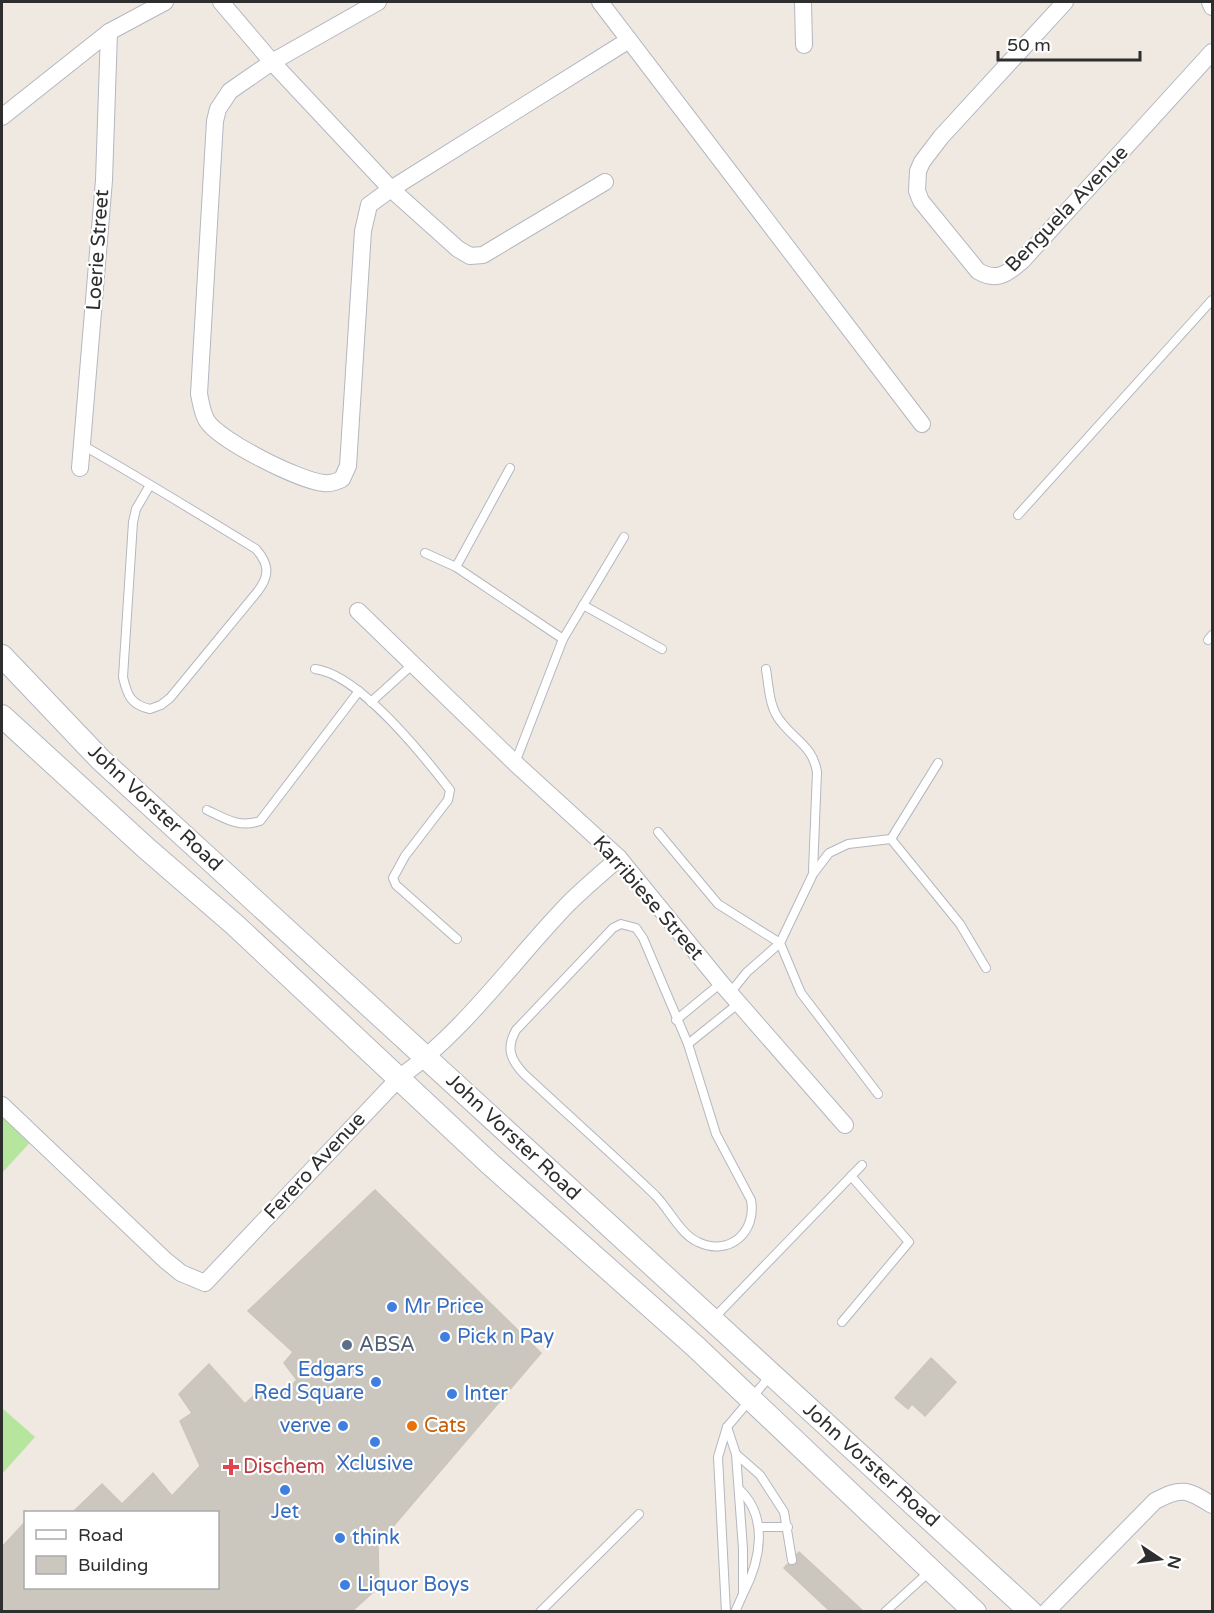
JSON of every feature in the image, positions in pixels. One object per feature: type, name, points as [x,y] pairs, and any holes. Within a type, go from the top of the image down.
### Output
[{"type":"main road","name":"John Vorster Road","points":[[2,656],[101,760],[1031,1611]]},
{"type":"main road","name":"John Vorster Road","points":[[2,716],[146,848],[235,925],[400,1077],[489,1163],[696,1347],[975,1611]]},
{"type":"street","points":[[2,117],[110,32],[165,2]]},
{"type":"street","points":[[220,2],[272,62],[391,189],[458,249],[476,256],[483,255],[605,182]]},
{"type":"street","points":[[378,2],[272,62],[230,91],[218,109],[215,121],[199,394],[207,421],[215,430],[262,459],[312,480],[335,482],[346,474],[348,466],[366,212],[369,206],[391,189],[629,40]]},
{"type":"street","points":[[600,2],[922,424]]},
{"type":"street","points":[[804,2],[804,45]]},
{"type":"street","name":"Benguela Avenue","points":[[1065,2],[941,137],[918,171],[917,191],[927,211],[978,271],[986,276],[998,277],[1007,274],[1022,261],[1212,52]]},
{"type":"street","points":[[1210,2],[1212,7]]},
{"type":"street","name":"Loerie Street","points":[[80,468],[84,446],[104,180],[110,32]]},
{"type":"street","name":"Karribiese Street","points":[[358,611],[515,763],[619,858],[730,993],[845,1125]]},
{"type":"street","name":"Ferero Avenue","points":[[2,1105],[165,1260],[182,1273],[205,1283],[400,1077],[427,1058],[568,904],[619,858]]},
{"type":"street","points":[[1046,1611],[1155,1501],[1174,1491],[1185,1491],[1212,1504]]},
{"type":"lane","points":[[1018,516],[1212,300]]},
{"type":"lane","points":[[84,446],[150,484],[256,549],[265,559],[267,569],[265,581],[258,591],[170,698],[162,705],[150,709],[132,701],[127,694],[123,677],[133,522],[136,509],[150,484]]},
{"type":"lane","points":[[456,567],[510,468]]},
{"type":"lane","points":[[515,763],[563,639],[624,537]]},
{"type":"lane","points":[[425,553],[456,567],[563,639]]},
{"type":"lane","points":[[583,605],[663,649]]},
{"type":"lane","points":[[371,702],[413,664]]},
{"type":"lane","points":[[315,669],[330,671],[359,691],[450,790],[448,800],[405,856],[393,878],[396,885],[457,939]]},
{"type":"lane","points":[[766,669],[771,703],[776,714],[782,723],[811,751],[815,759],[813,874]]},
{"type":"lane","points":[[207,810],[236,824],[249,825],[260,821],[359,691]]},
{"type":"lane","points":[[891,839],[938,763]]},
{"type":"lane","points":[[658,832],[718,904],[780,943],[801,993],[878,1094]]},
{"type":"lane","points":[[688,1044],[747,972],[780,943],[813,874],[829,853],[848,844],[891,839]]},
{"type":"lane","points":[[891,839],[960,924],[986,968]]},
{"type":"lane","points":[[621,924],[636,928],[644,938],[676,1020],[688,1044],[716,1134],[751,1200],[753,1212],[750,1224],[733,1244],[719,1246],[696,1242],[656,1197],[519,1069],[509,1053],[510,1041],[516,1030],[613,928],[621,924]]},
{"type":"lane","points":[[676,1020],[730,993]]},
{"type":"lane","points":[[713,1319],[862,1165]]},
{"type":"lane","points":[[842,1322],[909,1242],[851,1176]]},
{"type":"lane","points":[[726,1611],[717,1477],[718,1457],[727,1426],[772,1375]]},
{"type":"lane","points":[[727,1426],[736,1454],[740,1490],[743,1594]]},
{"type":"lane","points":[[736,1454],[754,1468],[784,1512],[792,1560]]},
{"type":"lane","points":[[735,1611],[755,1566],[759,1527],[753,1506],[740,1490]]},
{"type":"lane","points":[[540,1611],[639,1514]]},
{"type":"lane","points":[[759,1527],[788,1527]]},
{"type":"lane","points":[[885,1611],[932,1569]]},
{"type":"green space","points":[[2,1107],[35,1137],[2,1173]]},
{"type":"green space","points":[[2,1408],[35,1437],[2,1474]]},
{"type":"building","points":[[375,1190],[541,1353],[378,1544],[379,1587],[351,1612],[2,1612],[2,1547],[24,1523],[24,1589],[219,1589],[219,1511],[74,1511],[102,1484],[122,1504],[153,1473],[172,1496],[200,1466],[180,1421],[192,1413],[179,1394],[209,1364],[245,1404],[264,1386],[277,1398],[297,1380],[284,1363],[293,1352],[248,1311]]},
{"type":"building","points":[[931,1358],[956,1382],[925,1416],[912,1404],[908,1409],[895,1398]]},
{"type":"building","points":[[799,1552],[864,1612],[831,1612],[784,1568]]},
{"type":"place","name":"Mr Price","points":[[392,1307]]},
{"type":"place","name":"Pick n Pay","points":[[445,1337]]},
{"type":"place","name":"ABSA","points":[[347,1345]]},
{"type":"place","name":"Edgars Red Square","points":[[376,1382]]},
{"type":"place","name":"Inter","points":[[452,1394]]},
{"type":"place","name":"verve","points":[[343,1426]]},
{"type":"place","name":"Cats","points":[[412,1426]]},
{"type":"place","name":"Xclusive","points":[[375,1442]]},
{"type":"place","name":"Dischem","points":[[231,1467]]},
{"type":"place","name":"Jet","points":[[285,1490]]},
{"type":"place","name":"think","points":[[340,1538]]},
{"type":"place","name":"Liquor Boys","points":[[345,1585]]}]
